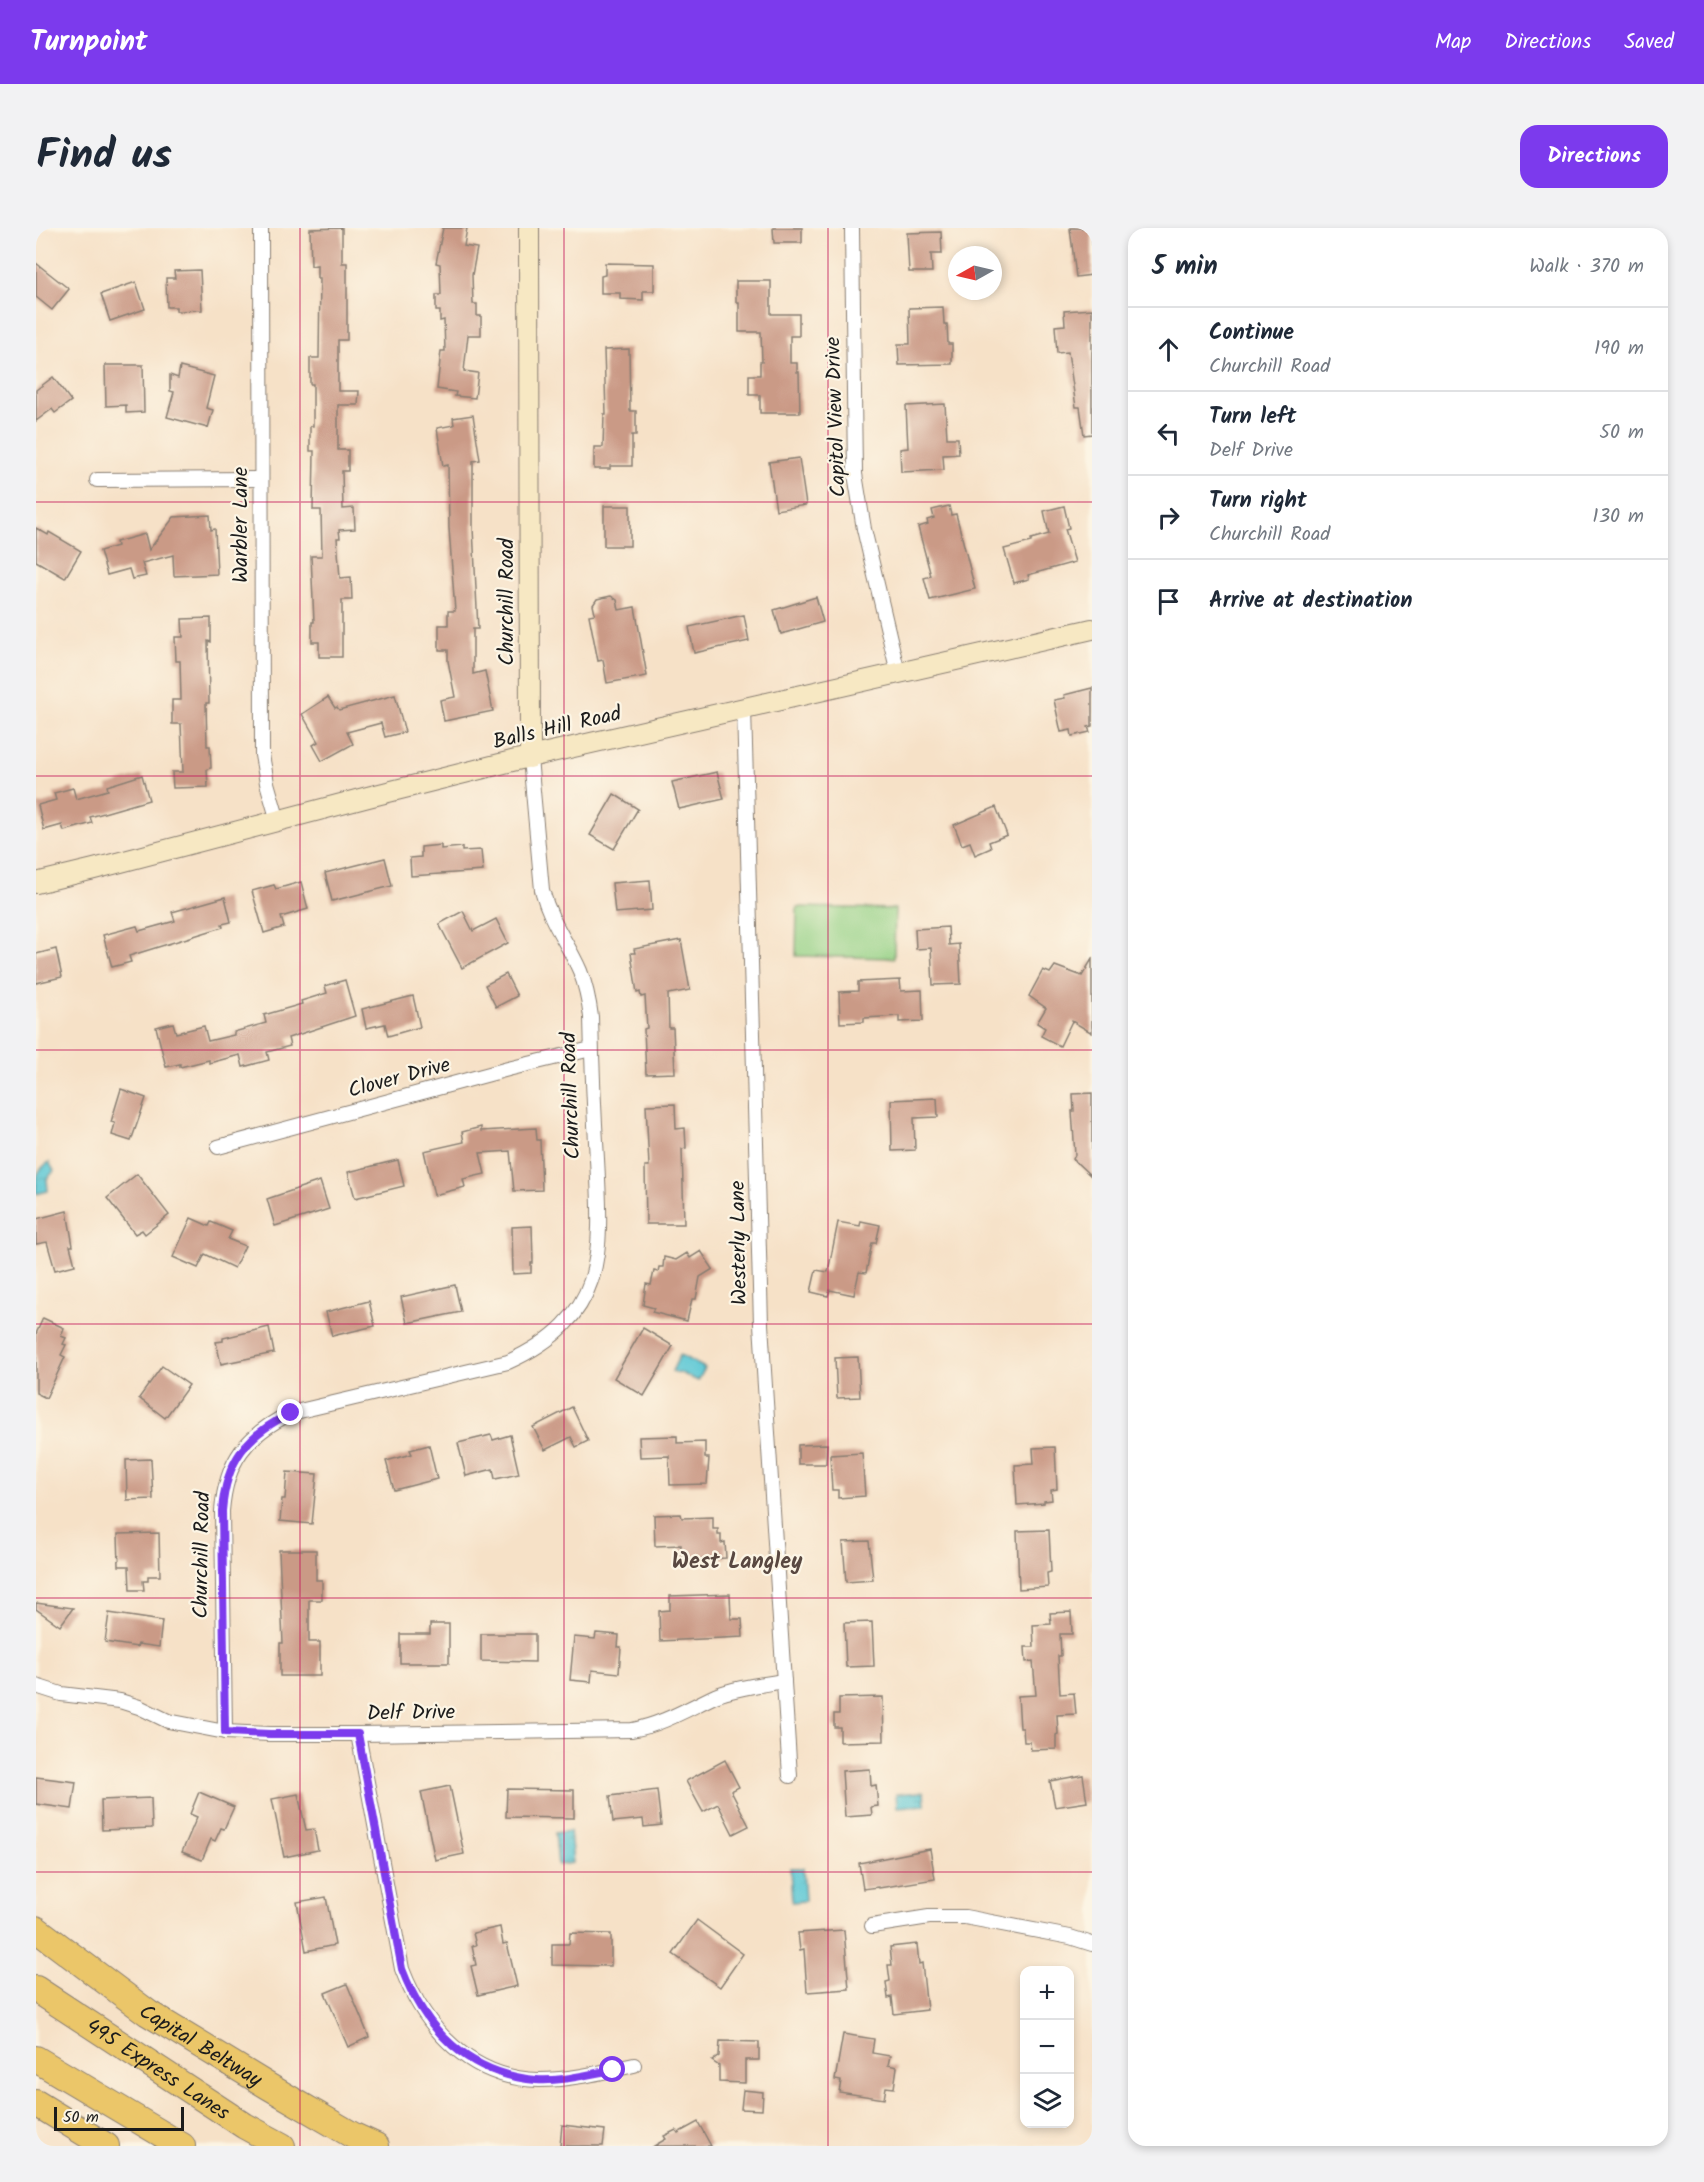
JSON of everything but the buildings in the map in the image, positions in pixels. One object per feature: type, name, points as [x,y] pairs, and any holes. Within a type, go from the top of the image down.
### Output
[{"type":"highway","name":"Capital Beltway","points":[[36,1929],[148,2013],[287,2097],[354,2136],[376,2146]]},
{"type":"highway","name":"495 Express Lanes","points":[[36,1989],[245,2126],[282,2146]]},
{"type":"highway","points":[[36,2059],[182,2146]]},
{"type":"highway","points":[[36,2103],[106,2146]]},
{"type":"street","name":"Warbler Lane","points":[[261,228],[262,754],[267,783],[278,820]]},
{"type":"street","name":"Churchill Road","points":[[225,1732],[222,1511],[224,1489],[230,1469],[240,1452],[254,1436],[291,1413],[508,1362],[533,1351],[553,1336],[570,1318],[585,1296],[594,1271],[599,1246],[591,1017],[587,993],[579,970],[547,911],[542,890],[530,758],[529,228]]},
{"type":"street","name":"Capitol View Drive","points":[[852,228],[855,474],[864,529],[898,673]]},
{"type":"street","points":[[97,480],[261,479]]},
{"type":"street","name":"Balls Hill Road","points":[[36,883],[530,758],[1092,629]]},
{"type":"street","name":"Westerly Lane","points":[[744,709],[761,1324],[790,1776]]},
{"type":"street","name":"Clover Drive","points":[[218,1147],[591,1049]]},
{"type":"street","name":"Delf Drive","points":[[36,1686],[61,1694],[120,1701],[168,1721],[225,1732],[358,1734],[632,1730],[653,1726],[717,1695],[747,1686],[784,1682]]},
{"type":"street","points":[[358,1734],[402,1969],[411,1993],[443,2038],[464,2055],[486,2067],[509,2075],[537,2080],[564,2079],[634,2065]]},
{"type":"street","points":[[872,1926],[929,1917],[965,1917],[1070,1937],[1092,1944]]},
{"type":"green space","points":[[797,907],[895,909],[894,958],[796,956]]},
{"type":"water","points":[[49,1162],[54,1171],[47,1179],[48,1191],[36,1194],[38,1175],[41,1168]]},
{"type":"water","points":[[680,1355],[705,1368],[698,1381],[672,1371]]},
{"type":"water","points":[[924,1792],[925,1805],[897,1807],[896,1794]]},
{"type":"water","points":[[570,1831],[573,1863],[558,1865],[555,1833]]},
{"type":"water","points":[[790,1868],[803,1868],[805,1901],[792,1902]]},
{"type":"district","name":"West Langley","points":[[737,1560]]},
{"type":"route","points":[[291,1413],[254,1436],[240,1452],[230,1469],[224,1489],[222,1511],[225,1732],[358,1734],[402,1969],[411,1993],[443,2038],[464,2055],[486,2067],[509,2075],[537,2080],[564,2079],[613,2070]]}]
